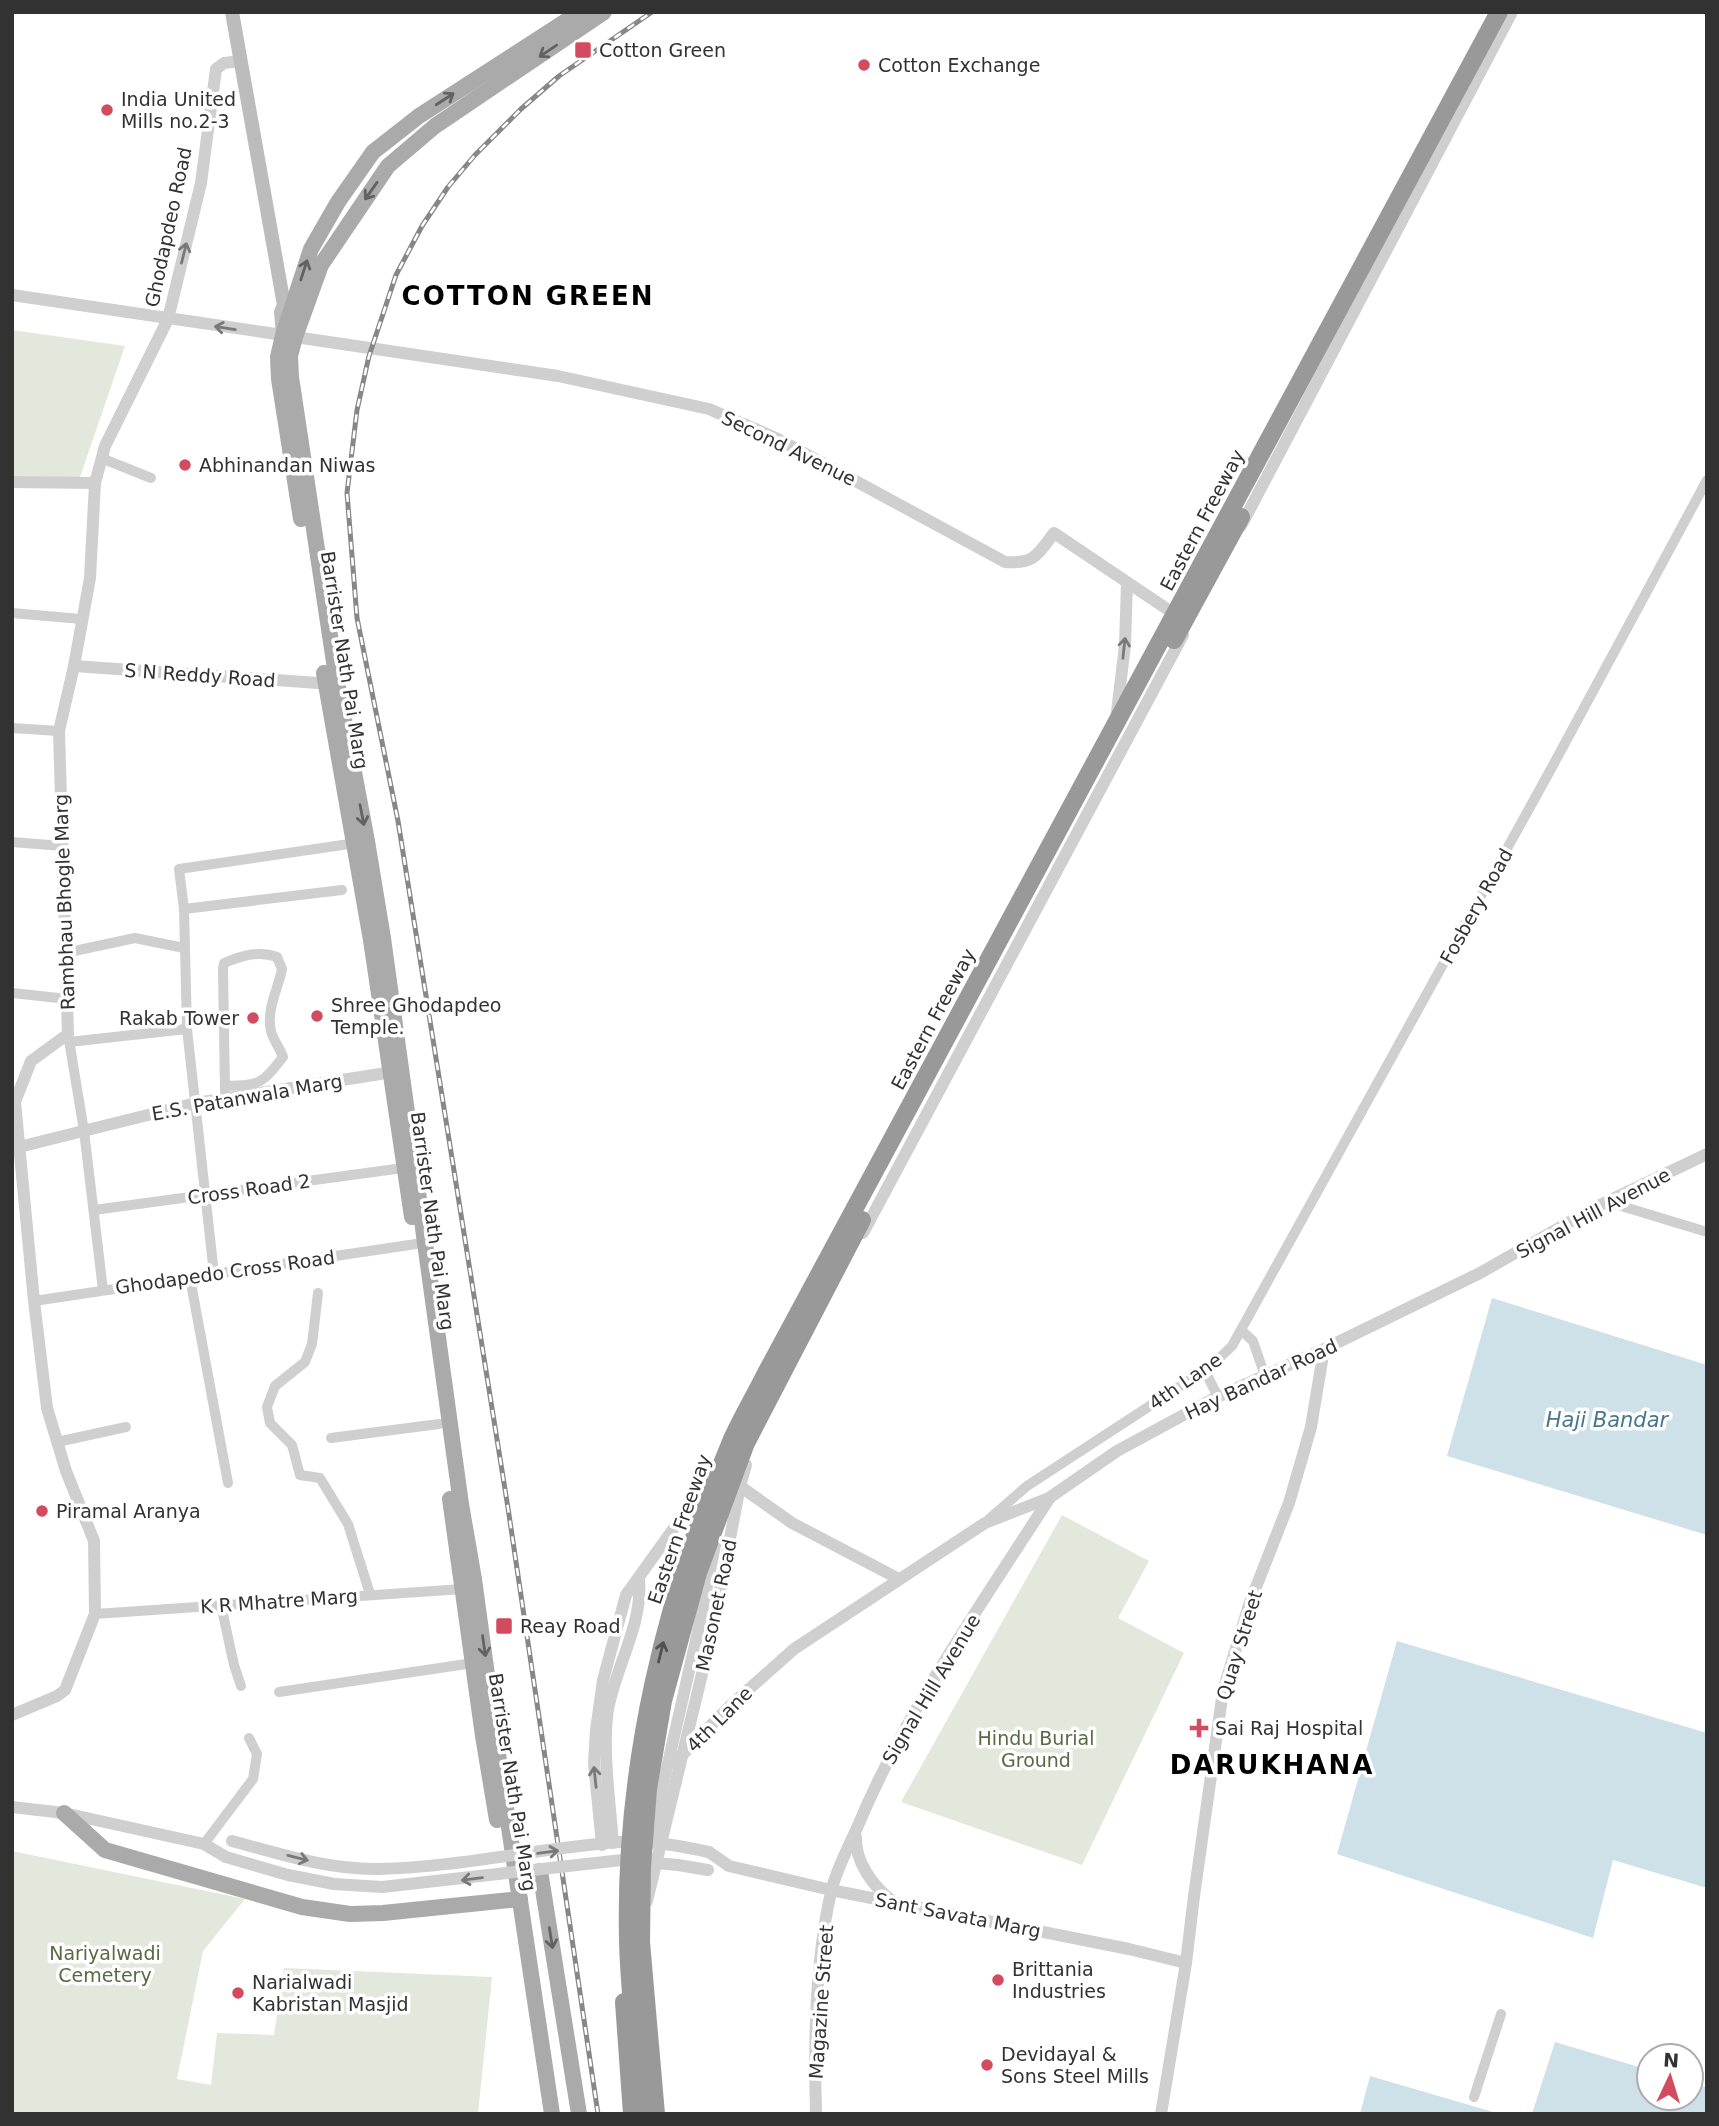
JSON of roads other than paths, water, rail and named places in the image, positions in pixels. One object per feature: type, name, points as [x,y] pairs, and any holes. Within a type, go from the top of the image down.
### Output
[{"type":"highway","name":"Eastern Freeway","points":[[641,2114],[628,1940],[634,1791],[662,1648],[685,1569],[733,1438],[1497,12]]},
{"type":"highway","name":"Eastern Freeway","points":[[653,2114],[641,1942],[642,1867],[648,1789],[663,1701],[694,1586],[746,1443],[977,1004],[1511,12]]},
{"type":"highway","points":[[628,1940],[621,1970],[632,2114]]},
{"type":"main road","points":[[224,12],[237,61],[284,305],[281,313],[289,336]]},
{"type":"main road","points":[[232,12],[237,61]]},
{"type":"main road","points":[[289,336],[310,249],[338,202],[373,152],[419,116],[580,12]]},
{"type":"main road","points":[[289,336],[321,265],[388,166],[435,126],[604,12]]},
{"type":"main road","name":"Barrister Nath Pai Marg","points":[[289,336],[278,357],[279,379],[360,842],[372,940],[396,1071],[474,1579],[542,2114]]},
{"type":"main road","name":"Barrister Nath Pai Marg","points":[[396,1071],[404,1168],[417,1216],[416,1244],[473,1663],[552,2114]]},
{"type":"main road","points":[[64,1813],[105,1850],[302,1907],[350,1914],[383,1913],[515,1900]]},
{"type":"main road","points":[[540,1871],[579,2114]]},
{"type":"street","points":[[608,1844],[594,1763],[596,1730],[603,1680],[626,1595],[639,1580],[714,1468],[727,1434],[790,1314],[1497,12]]},
{"type":"street","name":"Masonet Road","points":[[683,1754],[711,1637],[740,1486],[752,1448],[841,1275],[1511,12]]},
{"type":"street","name":"Ghodapdeo Road","points":[[95,483],[101,458],[168,319],[201,183],[214,74],[219,65],[237,61]]},
{"type":"street","points":[[12,295],[289,336]]},
{"type":"street","name":"Second Avenue","points":[[289,336],[558,376],[709,409],[778,439],[1005,562],[1023,563],[1037,555],[1054,533],[1170,611]]},
{"type":"street","points":[[101,458],[150,478]]},
{"type":"street","name":"Fosbery Road","points":[[1242,1331],[1707,480]]},
{"type":"street","points":[[12,482],[95,483]]},
{"type":"street","name":"Rambhau Bhogle Marg","points":[[12,1715],[65,1690],[95,1614],[94,1541],[66,1471],[47,1408],[15,1147],[15,1102],[31,1061],[69,1038],[59,731],[90,578],[95,483]]},
{"type":"street","points":[[1117,712],[1125,645],[1126,583]]},
{"type":"street","points":[[12,612],[81,620]]},
{"type":"street","name":"S N Reddy Road","points":[[74,666],[331,684]]},
{"type":"street","points":[[1117,712],[1135,723]]},
{"type":"street","points":[[12,728],[59,731]]},
{"type":"street","points":[[12,842],[62,846]]},
{"type":"street","points":[[214,1275],[187,1029],[184,909],[179,869],[360,842]]},
{"type":"street","points":[[184,909],[342,890]]},
{"type":"street","points":[[65,953],[135,938],[184,948]]},
{"type":"street","points":[[267,953],[277,957],[282,969],[272,996],[270,1022],[271,1033],[283,1057],[265,1080],[225,1092],[224,963],[242,956],[267,953]]},
{"type":"street","points":[[12,993],[68,999]]},
{"type":"street","points":[[103,1290],[84,1131],[69,1038],[187,1029]]},
{"type":"street","name":"E.S. Patanwala Marg","points":[[15,1147],[196,1103],[225,1092],[396,1071]]},
{"type":"street","name":"Signal Hill Avenue","points":[[1480,1273],[1608,1202],[1707,1154]]},
{"type":"street","name":"Cross Road 2","points":[[94,1210],[404,1168]]},
{"type":"street","points":[[1608,1202],[1707,1232]]},
{"type":"street","name":"Ghodapedo Cross Road","points":[[34,1301],[416,1244]]},
{"type":"street","name":"Hay Bandar Road","points":[[1049,1498],[1117,1451],[1219,1397],[1480,1273]]},
{"type":"street","points":[[190,1278],[228,1483]]},
{"type":"street","points":[[318,1293],[312,1344],[305,1362],[275,1386],[267,1407],[270,1423],[292,1445],[300,1475],[320,1478],[348,1524],[370,1594]]},
{"type":"street","points":[[1242,1331],[1253,1341],[1265,1376]]},
{"type":"street","name":"4th Lane","points":[[653,2114],[641,2003],[646,1904],[683,1754],[731,1705],[794,1649],[985,1523],[1027,1486],[1205,1371],[1232,1346],[1242,1331]]},
{"type":"street","name":"Quay Street","points":[[1161,2114],[1186,1963],[1223,1691],[1249,1605],[1289,1503],[1311,1427],[1324,1349]]},
{"type":"street","points":[[1205,1371],[1219,1397]]},
{"type":"street","points":[[331,1438],[439,1424]]},
{"type":"street","points":[[57,1442],[126,1427]]},
{"type":"street","points":[[714,1468],[792,1523],[900,1579]]},
{"type":"street","points":[[641,2114],[629,2004],[634,1906],[669,1763],[717,1533],[714,1468]]},
{"type":"street","name":"4th Lane","points":[[985,1523],[1049,1498]]},
{"type":"street","name":"Signal Hill Avenue","points":[[831,1890],[895,1747],[936,1675],[1049,1498]]},
{"type":"street","name":"K R Mhatre Marg","points":[[95,1614],[463,1588]]},
{"type":"street","points":[[222,1605],[241,1686]]},
{"type":"street","points":[[279,1692],[473,1663]]},
{"type":"street","points":[[204,1844],[253,1779],[257,1754],[249,1738]]},
{"type":"street","points":[[669,1763],[683,1754]]},
{"type":"street","name":"Sant Savata Marg","points":[[12,1807],[64,1813],[204,1844],[226,1857],[288,1875],[334,1884],[382,1887],[622,1860],[708,1870],[729,1866]]},
{"type":"street","points":[[856,1829],[855,1847],[863,1864],[878,1889],[893,1902]]},
{"type":"street","name":"Sant Savata Marg","points":[[204,1844],[232,1841],[303,1860],[341,1867],[379,1869],[475,1861],[608,1844],[672,1845],[709,1852],[729,1866],[831,1890],[1129,1949],[1186,1963]]},
{"type":"street","name":"Magazine Street","points":[[816,2114],[818,1994],[831,1890]]},
{"type":"street","points":[[1475,2097],[1502,2014]]},
{"type":"water","name":"Haji Bandar","points":[[1492,1298],[1707,1365],[1707,1535],[1447,1456]]},
{"type":"water","points":[[1397,1641],[1707,1733],[1707,1888],[1613,1860],[1593,1938],[1337,1854]]},
{"type":"water","points":[[1555,2042],[1635,2066],[1635,2112],[1705,2112],[1707,2088],[1707,2114],[1532,2114]]},
{"type":"water","points":[[1370,2076],[1500,2114],[1360,2114]]},
{"type":"railway","points":[[598,2114],[508,1508],[398,821],[357,618],[347,493],[357,410],[369,356],[396,275],[422,226],[448,187],[475,155],[521,109],[559,76],[652,12]]},
{"type":"place","name":"Cotton Green","points":[[583,50]]},
{"type":"place","name":"Cotton Exchange","points":[[864,65]]},
{"type":"place","name":"India United Mills no.2-3","points":[[107,110]]},
{"type":"place","name":"Abhinandan Niwas","points":[[185,465]]},
{"type":"place","name":"Shree Ghodapdeo Temple.","points":[[317,1016]]},
{"type":"place","name":"Rakab Tower","points":[[253,1018]]},
{"type":"place","name":"Piramal Aranya","points":[[42,1511]]},
{"type":"place","name":"Reay Road","points":[[504,1626]]},
{"type":"place","name":"Sai Raj Hospital","points":[[1199,1728]]},
{"type":"place","name":"Brittania Industries","points":[[998,1980]]},
{"type":"place","name":"Narialwadi Kabristan Masjid","points":[[238,1993]]},
{"type":"place","name":"Devidayal & Sons Steel Mills","points":[[987,2065]]},
{"type":"district","name":"COTTON GREEN","points":[[528,296]]},
{"type":"district","name":"DARUKHANA","points":[[1272,1765]]},
{"type":"park label","name":"Hindu Burial Ground","points":[[1036,1749]]},
{"type":"park label","name":"Nariyalwadi Cemetery","points":[[105,1964]]}]
